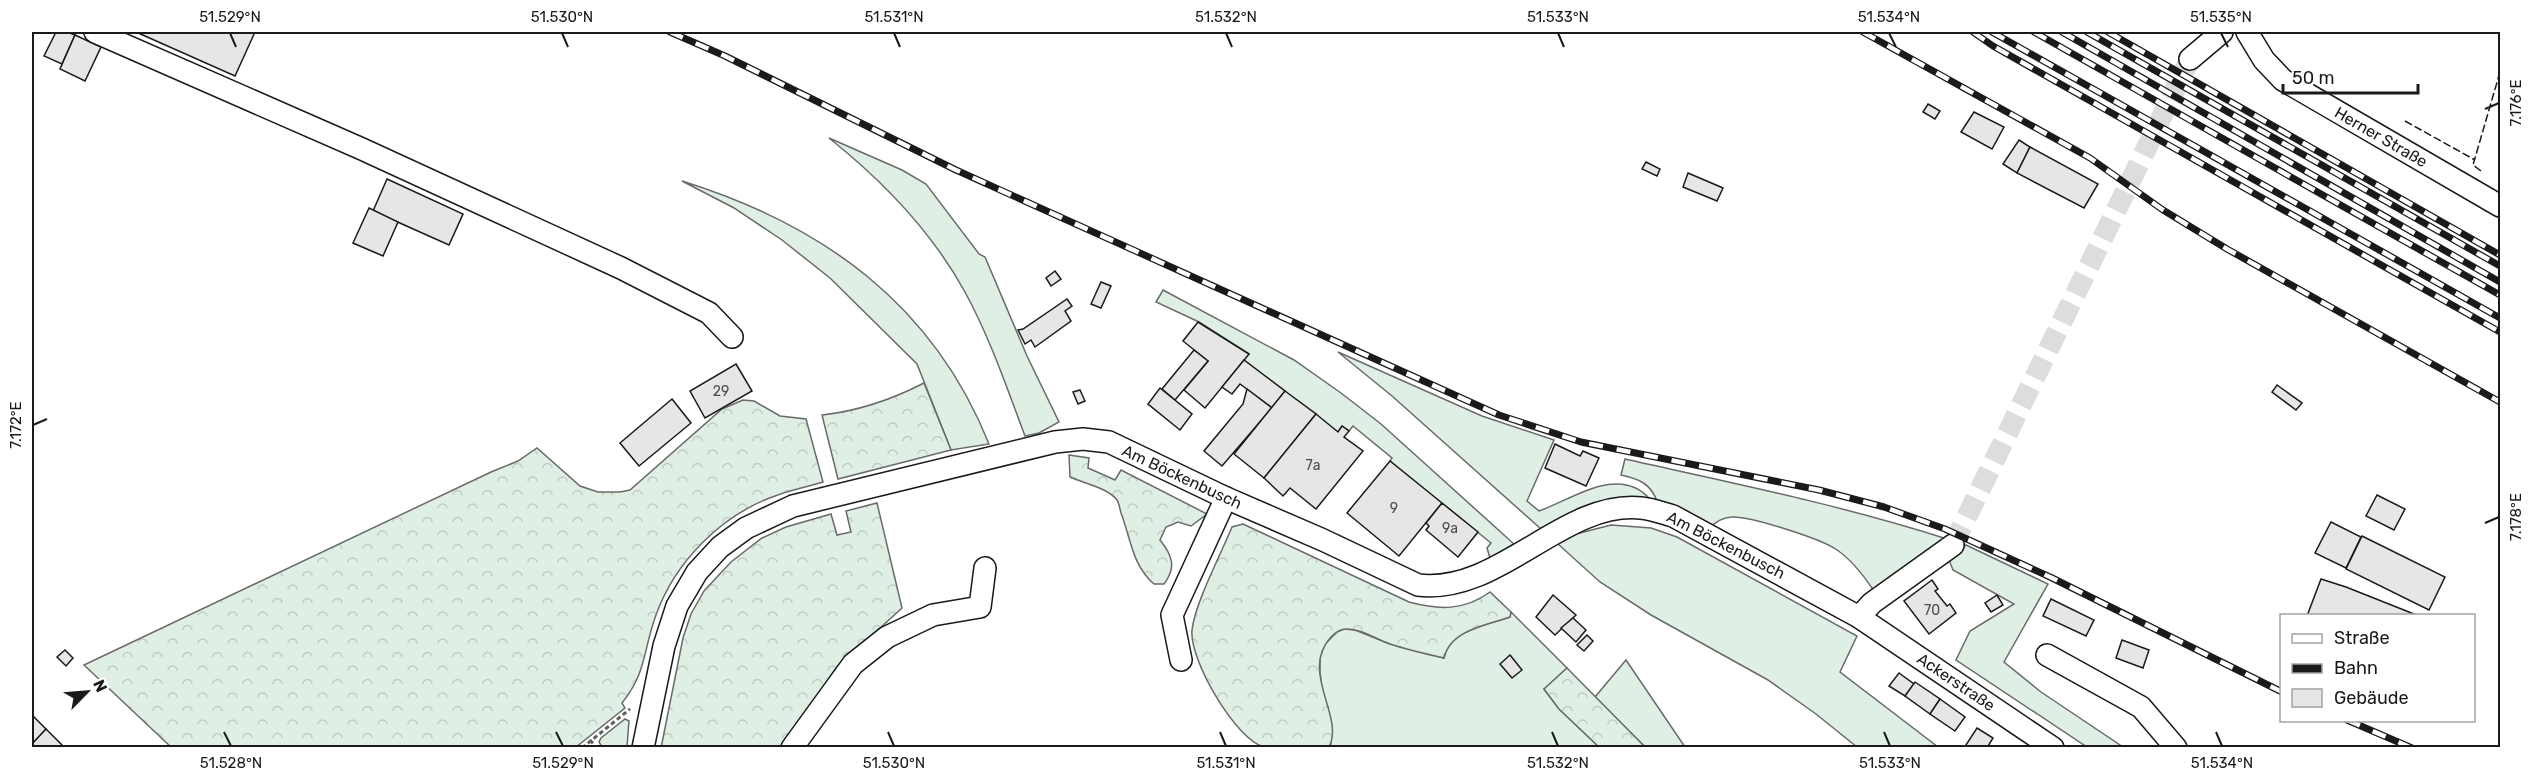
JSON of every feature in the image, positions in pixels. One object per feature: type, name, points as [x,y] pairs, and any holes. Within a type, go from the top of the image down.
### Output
[{"type":"street","points":[[95,32],[362,149],[621,268],[709,313],[732,337]]},
{"type":"street","points":[[2190,59],[2222,32]]},
{"type":"street","name":"Herner Straße","points":[[2247,32],[2264,60],[2283,80],[2500,206]]},
{"type":"street","name":"Am Böckenbusch","points":[[643,747],[664,646],[677,606],[697,572],[720,547],[746,528],[793,506],[991,456],[1055,442],[1083,439],[1109,442],[1418,585],[1435,587],[1466,581],[1585,519],[1607,510],[1625,508],[1654,510],[1673,516],[1859,617]]},
{"type":"street","points":[[1181,660],[1172,615],[1226,498]]},
{"type":"street","points":[[1859,617],[1872,603],[1953,545]]},
{"type":"street","points":[[792,747],[853,664],[887,637],[933,615],[980,607],[985,568]]},
{"type":"street","name":"Ackerstraße","points":[[1859,617],[2053,747]]},
{"type":"street","points":[[2047,655],[2141,707],[2176,747]]},
{"type":"path","points":[[582,747],[631,709],[651,701]]},
{"type":"path","points":[[590,740],[597,747]]},
{"type":"green space","points":[[829,138],[902,170],[926,184],[979,254],[985,257],[1027,356],[1059,422],[1039,433],[1025,436],[998,363],[965,292],[952,270],[922,228],[905,209]]},
{"type":"green space","points":[[682,181],[733,199],[782,221],[826,247],[867,276],[904,311],[937,350],[966,394],[989,444],[951,450],[917,364],[830,278],[782,240],[734,208]]},
{"type":"green space","points":[[1163,290],[1294,360],[1341,393],[1381,424],[1514,544],[1490,558],[1487,548],[1491,543],[1390,461],[1392,458],[1353,426],[1349,431],[1342,426],[1338,432],[1244,360],[1249,354],[1199,322],[1156,302]]},
{"type":"green space","points":[[1338,352],[1482,416],[1554,440],[1527,501],[1539,511],[1596,487],[1610,484],[1624,484],[1638,489],[1650,499],[1541,529],[1392,396]]},
{"type":"green space","points":[[924,383],[951,450],[838,479],[822,415],[874,404]]},
{"type":"green space","points":[[743,400],[754,401],[780,416],[806,419],[823,482],[755,504],[736,515],[702,543],[688,559],[664,595],[640,671],[622,703],[625,708],[576,747],[171,747],[84,665],[518,461],[537,448],[580,486],[598,492],[630,490],[722,409]]},
{"type":"green space","points":[[1069,455],[1089,458],[1088,468],[1115,480],[1121,470],[1207,514],[1191,526],[1178,522],[1166,527],[1160,540],[1168,551],[1172,567],[1164,584],[1154,584],[1141,569],[1117,500],[1102,489],[1070,477]]},
{"type":"green space","points":[[1625,459],[1827,505],[1947,539],[1874,591],[1848,559],[1829,545],[1817,540],[1769,524],[1741,518],[1726,518],[1711,526],[1657,501],[1651,490],[1643,483],[1621,475]]},
{"type":"green space","points":[[877,503],[902,608],[836,668],[783,747],[661,748],[683,638],[691,614],[704,591],[731,562],[762,538],[786,527],[831,514],[837,535],[851,532],[846,511]]},
{"type":"green space","points":[[1243,524],[1409,602],[1441,607],[1461,606],[1490,592],[1511,612],[1510,617],[1461,635],[1448,649],[1444,658],[1397,646],[1358,631],[1347,629],[1338,631],[1322,651],[1319,665],[1332,722],[1329,747],[1286,749],[1264,747],[1252,741],[1228,714],[1206,678],[1193,643],[1194,619],[1209,578],[1232,527]]},
{"type":"green space","points":[[1611,525],[1651,528],[1677,537],[1857,636],[1840,672],[1938,747],[1857,747],[1768,680],[1651,615],[1600,582],[1558,544],[1576,534]]},
{"type":"green space","points":[[1966,545],[2048,584],[2004,662],[2041,692],[2123,747],[2087,747],[1956,660],[1970,631],[2014,604],[1953,570],[1949,560]]},
{"type":"green space","points":[[1511,612],[1567,668],[1544,689],[1559,709],[1599,747],[1329,747],[1331,744],[1328,707],[1323,698],[1320,657],[1325,644],[1337,632],[1344,629],[1355,630],[1390,644],[1444,658],[1453,641],[1461,635],[1480,626],[1510,617]]},
{"type":"green space","points":[[1626,660],[1685,747],[1645,747],[1595,697]]},
{"type":"green space","points":[[1567,668],[1645,747],[1599,747],[1559,709],[1544,689]]},
{"type":"green space","points":[[625,719],[629,721],[627,747],[602,747],[599,742],[601,738]]},
{"type":"building","points":[[56,32],[75,35],[62,64],[44,56]]},
{"type":"building","points":[[136,32],[255,32],[235,76]]},
{"type":"building","points":[[75,35],[101,47],[85,81],[60,69]]},
{"type":"building","points":[[1928,104],[1940,111],[1935,119],[1923,112]]},
{"type":"building","points":[[1974,112],[2004,127],[1992,149],[1961,132]]},
{"type":"building","points":[[2019,140],[2030,147],[2017,173],[2003,164]]},
{"type":"building","points":[[2030,147],[2098,184],[2084,208],[2017,173]]},
{"type":"building","points":[[1646,162],[1660,169],[1657,176],[1642,169]]},
{"type":"building","points":[[1688,173],[1723,188],[1717,201],[1683,187]]},
{"type":"building","points":[[387,179],[463,214],[449,245],[373,211]]},
{"type":"building","points":[[369,208],[398,222],[383,256],[353,243]]},
{"type":"building","points":[[1055,271],[1061,279],[1051,286],[1046,278]]},
{"type":"building","points":[[1101,282],[1111,286],[1101,308],[1091,304]]},
{"type":"building","points":[[1067,299],[1072,306],[1065,311],[1071,321],[1035,347],[1031,340],[1025,344],[1018,330],[1023,329]]},
{"type":"building","points":[[1198,322],[1249,354],[1205,408],[1184,390],[1208,361],[1183,341]]},
{"type":"building","points":[[1194,350],[1208,361],[1175,400],[1162,389]]},
{"type":"building","points":[[1244,360],[1285,391],[1272,408],[1240,384],[1232,394],[1222,387]]},
{"type":"building","points":[[736,364],[752,391],[705,418],[690,391]]},
{"type":"building","points":[[2277,385],[2302,403],[2296,410],[2272,392]]},
{"type":"building","points":[[1160,388],[1192,414],[1180,430],[1148,404]]},
{"type":"building","points":[[1247,389],[1272,408],[1222,466],[1204,451],[1243,404]]},
{"type":"building","points":[[1080,390],[1085,401],[1078,404],[1073,392]]},
{"type":"building","points":[[1285,391],[1316,414],[1264,478],[1234,454]]},
{"type":"building","points":[[672,399],[691,423],[639,466],[620,443]]},
{"type":"building","points":[[1316,414],[1338,432],[1342,426],[1349,431],[1344,437],[1363,451],[1316,509],[1290,488],[1283,496],[1264,478]]},
{"type":"building","points":[[1555,444],[1580,456],[1583,451],[1599,458],[1586,486],[1545,468]]},
{"type":"building","points":[[1390,461],[1442,503],[1399,556],[1347,513]]},
{"type":"building","points":[[2377,495],[2405,509],[2394,530],[2366,516]]},
{"type":"building","points":[[1442,503],[1478,532],[1458,557],[1426,530],[1429,526],[1426,523]]},
{"type":"building","points":[[2331,522],[2361,537],[2346,568],[2315,553]]},
{"type":"building","points":[[2362,536],[2445,577],[2429,610],[2346,569]]},
{"type":"building","points":[[2321,579],[2414,614],[2308,614]]},
{"type":"building","points":[[1932,580],[1938,589],[1935,591],[1947,606],[1950,604],[1956,613],[1929,634],[1904,601]]},
{"type":"building","points":[[1553,595],[1576,615],[1555,635],[1536,617]]},
{"type":"building","points":[[1997,595],[2003,605],[1991,612],[1985,603]]},
{"type":"building","points":[[2051,599],[2094,620],[2086,636],[2043,616]]},
{"type":"building","points":[[1573,618],[1586,630],[1576,642],[1561,628]]},
{"type":"building","points":[[1587,635],[1593,641],[1584,651],[1577,645]]},
{"type":"building","points":[[2122,640],[2149,650],[2143,668],[2116,658]]},
{"type":"building","points":[[65,650],[73,658],[66,666],[57,657]]},
{"type":"building","points":[[1510,655],[1522,670],[1512,678],[1500,664]]},
{"type":"building","points":[[1899,673],[1914,684],[1905,696],[1889,686]]},
{"type":"building","points":[[1915,682],[1940,699],[1930,714],[1905,696]]},
{"type":"building","points":[[1940,699],[1965,717],[1955,731],[1930,714]]},
{"type":"building","points":[[32,715],[46,729],[32,744]]},
{"type":"building","points":[[1977,728],[1993,738],[1987,748],[1964,748]]},
{"type":"building","points":[[46,729],[65,748],[32,748],[32,744]]},
{"type":"tunnel","points":[[1953,545],[2190,59]]},
{"type":"railway","points":[[670,32],[725,56],[956,170],[1499,415],[1581,442],[1819,490],[1884,507],[1945,529],[2050,577],[2280,691]]},
{"type":"railway","points":[[1863,32],[2090,158],[2163,210],[2227,249],[2500,402]]},
{"type":"railway","points":[[1973,32],[1993,46],[2500,332]]},
{"type":"railway","points":[[1992,32],[2500,318]]},
{"type":"railway","points":[[2034,32],[2500,295]]},
{"type":"railway","points":[[2062,32],[2500,282]]},
{"type":"railway","points":[[2087,32],[2500,266]]},
{"type":"railway","points":[[2108,32],[2500,255]]},
{"type":"railway","points":[[2352,722],[2412,748]]},
{"type":"fence","points":[[2481,171],[2473,165],[2500,72]]},
{"type":"fence","points":[[2405,121],[2475,160]]}]
